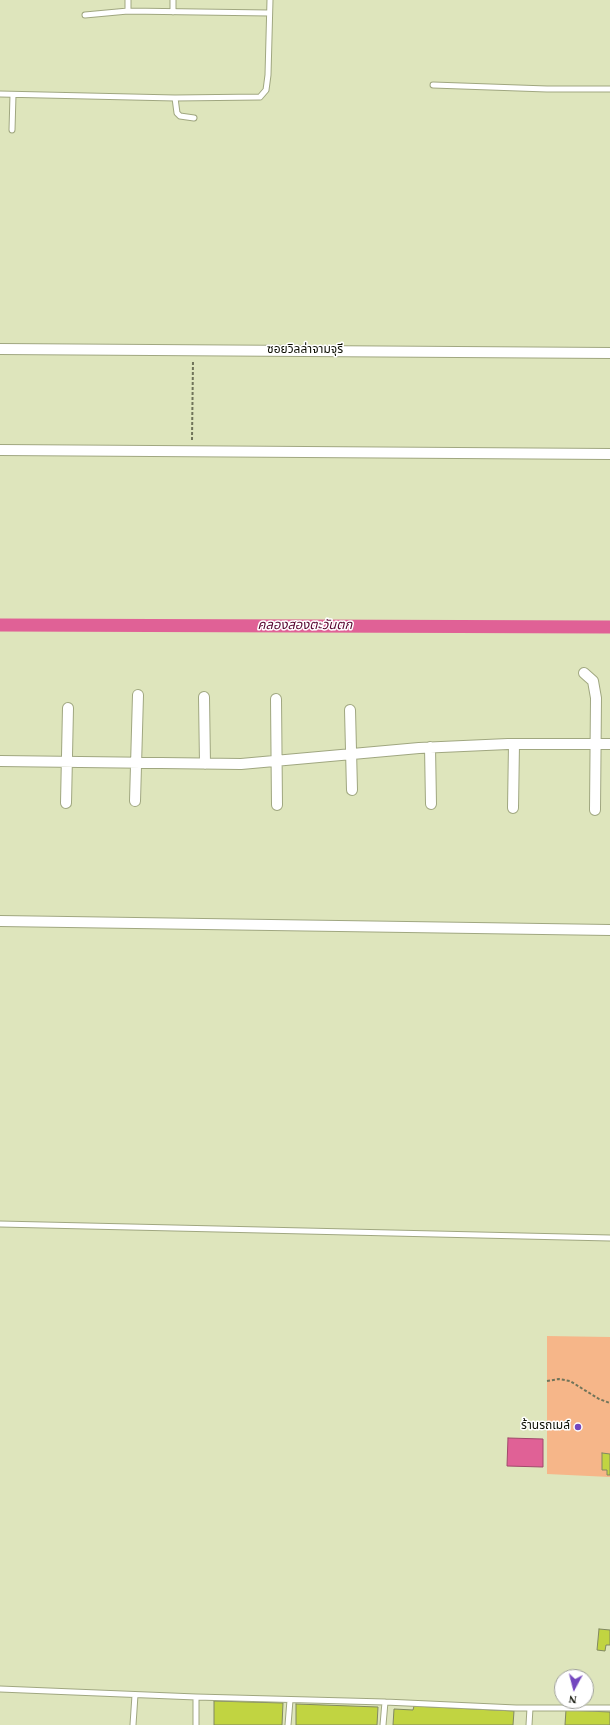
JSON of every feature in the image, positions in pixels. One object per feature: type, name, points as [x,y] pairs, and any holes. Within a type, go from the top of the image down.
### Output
[{"type":"street","name":"ซอยวิลล่าจามจุรี","points":[[0,349],[610,353]]},
{"type":"street","points":[[0,450],[610,454]]},
{"type":"street","points":[[584,673],[594,681],[596,698],[595,810]]},
{"type":"street","points":[[135,801],[138,695]]},
{"type":"street","points":[[204,697],[205,764]]},
{"type":"street","points":[[276,699],[276,805]]},
{"type":"street","points":[[66,803],[68,708]]},
{"type":"street","points":[[350,710],[352,790]]},
{"type":"street","points":[[513,808],[514,744]]},
{"type":"street","points":[[0,761],[136,764],[241,764],[430,747],[514,744],[610,744]]},
{"type":"street","points":[[430,747],[431,804]]},
{"type":"street","points":[[0,920],[610,930]]},
{"type":"lane","points":[[128,0],[128,11]]},
{"type":"lane","points":[[173,0],[173,12]]},
{"type":"lane","points":[[0,94],[176,98],[260,97],[266,90],[268,75],[270,0]]},
{"type":"lane","points":[[85,15],[128,11],[269,13]]},
{"type":"lane","points":[[433,85],[547,89],[610,88]]},
{"type":"lane","points":[[12,130],[13,95]]},
{"type":"lane","points":[[176,98],[177,113],[180,116],[194,118]]},
{"type":"lane","points":[[0,1224],[610,1238]]},
{"type":"lane","points":[[0,1689],[530,1708],[610,1708]]},
{"type":"lane","points":[[133,1725],[135,1695]]},
{"type":"lane","points":[[196,1697],[196,1725]]},
{"type":"lane","points":[[288,1725],[290,1700]]},
{"type":"lane","points":[[383,1725],[385,1702]]},
{"type":"lane","points":[[529,1725],[530,1708]]},
{"type":"path","points":[[192,451],[194,350]]},
{"type":"path","points":[[547,1381],[559,1379],[570,1381],[599,1399],[610,1403]]},
{"type":"shaded area","name":"ร้านรถเมล์","points":[[547,1336],[610,1337],[610,1477],[547,1474]]},
{"type":"shaded area","points":[[508,1438],[543,1439],[543,1467],[507,1466]]},
{"type":"building","points":[[602,1453],[610,1454],[610,1475],[607,1475],[607,1470],[602,1470]]},
{"type":"building","points":[[599,1629],[610,1630],[610,1645],[606,1645],[605,1651],[597,1650]]},
{"type":"building","points":[[214,1701],[283,1703],[282,1725],[214,1725]]},
{"type":"building","points":[[296,1704],[378,1707],[377,1725],[296,1725]]},
{"type":"building","points":[[414,1706],[514,1711],[513,1725],[393,1725],[394,1709],[413,1710]]},
{"type":"building","points":[[566,1710],[610,1712],[610,1725],[565,1725]]},
{"type":"waterway","name":"คลองสองตะวันตก","points":[[0,625],[610,627]]},
{"type":"place","name":"ร้านรถเมล์","points":[[578,1427]]}]
